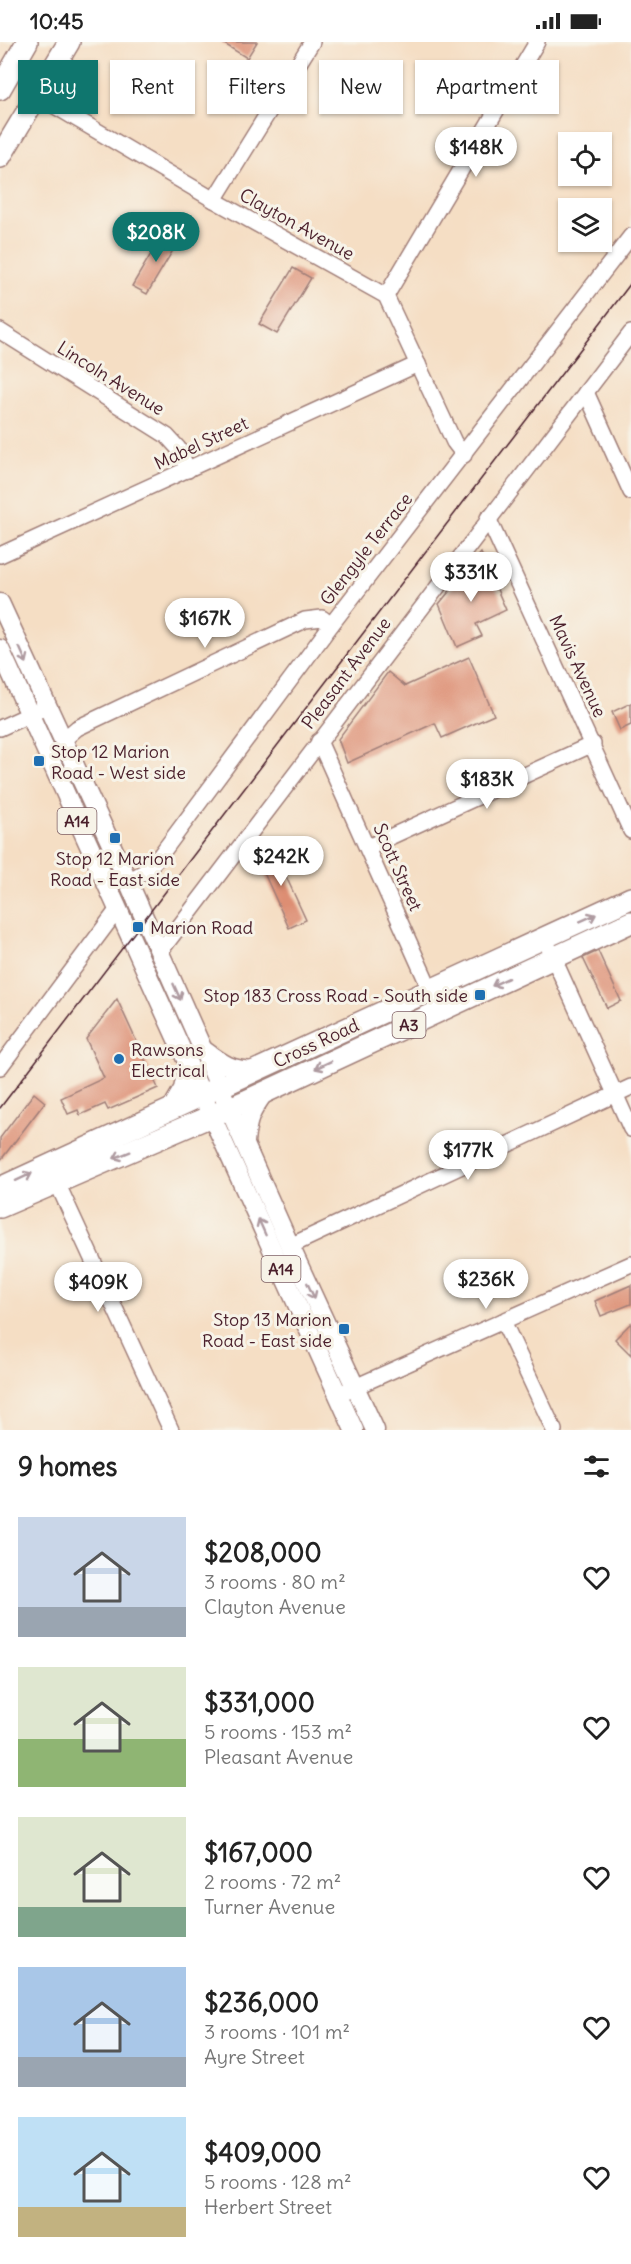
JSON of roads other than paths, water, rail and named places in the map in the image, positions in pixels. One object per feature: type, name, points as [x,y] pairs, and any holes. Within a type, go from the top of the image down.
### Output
[{"type":"highway","points":[[0,89],[27,42]]},
{"type":"highway","points":[[59,60],[69,42]]},
{"type":"highway","points":[[0,157],[26,114]]},
{"type":"highway","points":[[0,142],[5,140],[20,123]]},
{"type":"highway","name":"Cross Road","points":[[0,1207],[53,1174],[170,1111],[631,898]]},
{"type":"highway","name":"Cross Road","points":[[0,1188],[53,1174],[176,1132],[631,922]]},
{"type":"main road","name":"A14","points":[[0,603],[203,1050],[211,1092],[220,1112],[245,1142],[375,1430]]},
{"type":"main road","name":"A14","points":[[0,650],[188,1064],[211,1092]]},
{"type":"main road","points":[[203,1050],[230,1068],[238,1071],[255,1071]]},
{"type":"main road","points":[[170,1111],[183,1089],[188,1064]]},
{"type":"main road","points":[[245,1142],[246,1123],[250,1112],[264,1093]]},
{"type":"main road","name":"A14","points":[[220,1112],[224,1143],[354,1430]]},
{"type":"main road","points":[[176,1132],[204,1132],[224,1143]]},
{"type":"street","points":[[214,200],[312,42]]},
{"type":"street","points":[[464,455],[454,442],[386,296],[537,42]]},
{"type":"street","name":"Clayton Avenue","points":[[68,114],[214,200],[386,296]]},
{"type":"street","name":"Glengyle Terrace","points":[[128,881],[144,872],[159,857],[331,625],[631,236]]},
{"type":"street","name":"Lincoln Avenue","points":[[0,331],[167,436],[178,448],[188,470]]},
{"type":"street","name":"Pleasant Avenue","points":[[159,953],[631,333]]},
{"type":"street","name":"Mabel Street","points":[[0,555],[418,364]]},
{"type":"street","points":[[586,392],[631,492]]},
{"type":"street","name":"Mavis Avenue","points":[[488,518],[631,831]]},
{"type":"street","points":[[62,741],[77,728],[305,620],[322,618],[331,625]]},
{"type":"street","points":[[0,728],[46,707]]},
{"type":"street","name":"Scott Street","points":[[319,741],[440,1010]]},
{"type":"street","points":[[368,847],[593,744]]},
{"type":"street","points":[[0,1067],[118,909]]},
{"type":"street","points":[[544,937],[631,1129]]},
{"type":"street","points":[[290,1246],[631,1087]]},
{"type":"street","points":[[53,1174],[171,1430]]},
{"type":"street","points":[[338,1395],[631,1264]]},
{"type":"street","points":[[504,1321],[554,1430]]},
{"type":"tram line","points":[[0,1108],[631,283]]},
{"type":"place","name":"Stop 12 Marion Road - West side","points":[[39,761]]},
{"type":"place","name":"Stop 12 Marion Road - East side","points":[[115,838]]},
{"type":"place","name":"Marion Road","points":[[138,927]]},
{"type":"place","name":"Stop 183 Cross Road - South side","points":[[480,995]]},
{"type":"place","name":"Rawsons Electrical","points":[[119,1059]]},
{"type":"place","name":"Stop 13 Marion Road - East side","points":[[344,1329]]}]
